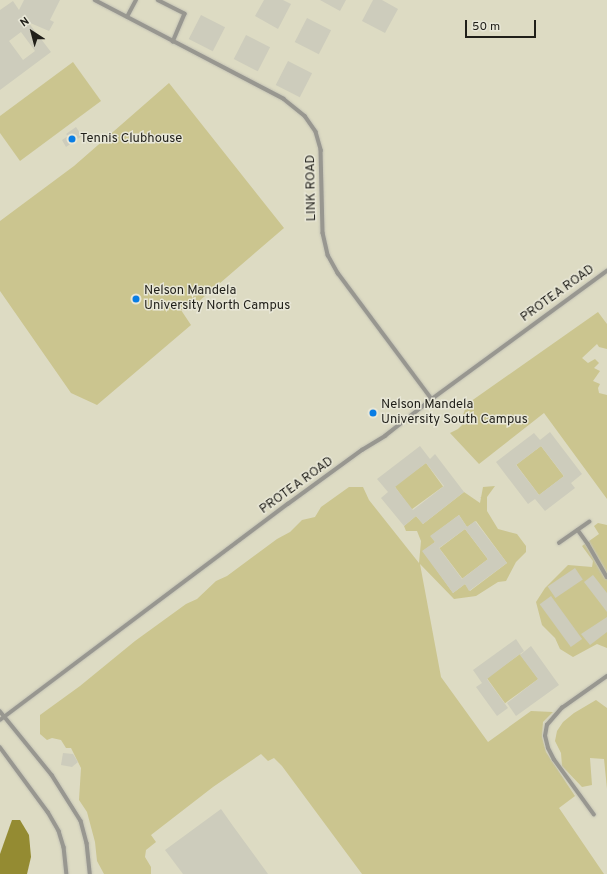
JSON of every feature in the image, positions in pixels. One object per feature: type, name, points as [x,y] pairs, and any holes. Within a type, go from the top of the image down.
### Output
[{"type":"lane","name":"LINK ROAD","points":[[95,0],[284,99],[305,116],[316,132],[321,150],[323,234],[328,254],[338,273],[432,399]]},
{"type":"lane","points":[[127,17],[136,0]]},
{"type":"lane","points":[[158,0],[186,14],[173,42]]},
{"type":"lane","name":"PROTEA ROAD","points":[[0,720],[288,504],[362,450],[385,436],[432,399],[607,271]]},
{"type":"lane","points":[[559,544],[589,522]]},
{"type":"lane","points":[[578,530],[607,577]]},
{"type":"lane","points":[[594,815],[554,760],[548,748],[545,736],[547,725],[562,708],[607,676]]},
{"type":"lane","points":[[0,711],[52,775],[81,821],[87,843],[90,874]]},
{"type":"lane","points":[[0,747],[48,812],[60,831],[68,874]]},
{"type":"shaded area","name":"Nelson Mandela University South Campus","points":[[0,0],[607,0],[607,874],[0,874]]},
{"type":"shaded area","points":[[73,62],[101,101],[20,161],[0,133],[0,116]]},
{"type":"shaded area","points":[[169,83],[284,228],[198,302],[181,310],[191,325],[97,405],[71,393],[0,291],[0,221],[74,166]]},
{"type":"shaded area","points":[[598,312],[607,324],[607,349],[599,347],[597,344],[582,358],[588,363],[595,359],[599,363],[594,368],[600,371],[593,381],[600,384],[598,388],[599,393],[607,395],[607,499],[544,413],[479,464],[450,433],[462,425],[460,423],[467,404]]},
{"type":"shaded area","points":[[541,446],[564,476],[539,495],[516,465]]},
{"type":"shaded area","points":[[426,463],[443,486],[411,509],[394,486]]},
{"type":"shaded area","points":[[495,486],[487,497],[487,511],[498,529],[517,534],[526,546],[526,552],[516,562],[506,581],[498,582],[476,596],[454,599],[420,564],[441,677],[488,742],[531,711],[553,712],[543,722],[542,737],[546,752],[575,796],[559,808],[604,874],[362,874],[282,766],[274,758],[268,761],[261,754],[213,787],[151,835],[156,842],[146,850],[145,857],[151,867],[151,874],[104,874],[97,861],[95,842],[87,812],[79,800],[81,768],[71,748],[66,748],[61,740],[52,738],[47,740],[40,734],[40,715],[80,686],[135,641],[186,604],[197,599],[216,581],[227,576],[277,539],[290,532],[302,520],[315,517],[321,507],[349,487],[363,487],[369,500],[419,563],[421,541],[417,531],[406,531],[404,526],[416,516],[423,524],[464,492],[480,503],[483,487]],"holes":[[[459,515],[467,527],[476,521],[507,563],[470,591],[465,584],[453,593],[423,551],[435,542],[431,536]]]},
{"type":"shaded area","points":[[598,523],[607,525],[607,648],[597,644],[573,657],[560,649],[555,638],[542,625],[536,602],[545,588],[568,565],[592,567],[593,561],[582,546],[599,534],[594,526]]},
{"type":"shaded area","points":[[465,529],[488,559],[462,579],[439,548]]},
{"type":"shaded area","points":[[520,654],[538,679],[505,703],[487,678]]},
{"type":"shaded area","points":[[596,700],[607,708],[607,789],[604,759],[590,758],[592,785],[582,787],[562,766],[561,753],[555,741],[557,731],[563,722],[574,713]]},
{"type":"shaded area","points":[[12,820],[20,820],[29,835],[31,857],[27,874],[0,874],[0,854]]},
{"type":"building","points":[[24,0],[60,0],[50,20],[54,22],[49,31],[28,22],[51,52],[0,90],[0,10],[13,1],[19,10]],"holes":[[[21,32],[35,51],[23,60],[9,41]]]},
{"type":"building","points":[[264,0],[283,0],[291,4],[278,29],[255,16]]},
{"type":"building","points":[[320,0],[346,0],[340,11]]},
{"type":"building","points":[[373,0],[382,0],[398,9],[385,33],[362,21]]},
{"type":"building","points":[[201,15],[225,27],[213,51],[189,39]]},
{"type":"building","points":[[307,18],[331,30],[319,54],[295,42]]},
{"type":"building","points":[[246,35],[270,47],[258,71],[234,59]]},
{"type":"building","points":[[288,61],[312,73],[300,97],[276,85]]},
{"type":"building","name":"Tennis Clubhouse","points":[[76,127],[82,136],[66,147],[62,140],[68,136],[66,134]]},
{"type":"building","points":[[550,432],[582,474],[571,483],[575,488],[545,511],[535,499],[528,504],[496,462],[534,433],[540,440]],"holes":[[[541,446],[564,476],[539,495],[516,465]]]},
{"type":"building","points":[[420,446],[430,459],[435,454],[464,492],[423,524],[416,516],[404,526],[381,498],[388,492],[377,479]],"holes":[[[426,463],[444,486],[413,510],[395,487]]]},
{"type":"building","points":[[459,515],[467,527],[475,521],[507,563],[469,591],[465,584],[453,593],[422,551],[435,542],[430,536]],"holes":[[[465,529],[488,559],[462,579],[439,548]]]},
{"type":"building","points":[[575,568],[583,580],[555,598],[548,586]]},
{"type":"building","points":[[593,575],[607,593],[607,612],[584,582]]},
{"type":"building","points":[[551,596],[582,639],[571,647],[540,604]]},
{"type":"building","points":[[607,617],[607,632],[590,645],[581,634]]},
{"type":"building","points":[[516,639],[524,651],[487,679],[508,708],[497,716],[476,687],[482,683],[473,670]]},
{"type":"building","points":[[531,646],[559,685],[516,716],[507,703],[538,679],[520,655]]},
{"type":"building","points":[[63,753],[73,754],[78,762],[72,767],[61,765]]},
{"type":"building","points":[[221,809],[268,874],[183,874],[165,850]]},
{"type":"place","name":"Tennis Clubhouse","points":[[72,139]]},
{"type":"place","name":"Nelson Mandela University North Campus","points":[[136,299]]},
{"type":"place","name":"Nelson Mandela University South Campus","points":[[373,413]]}]
